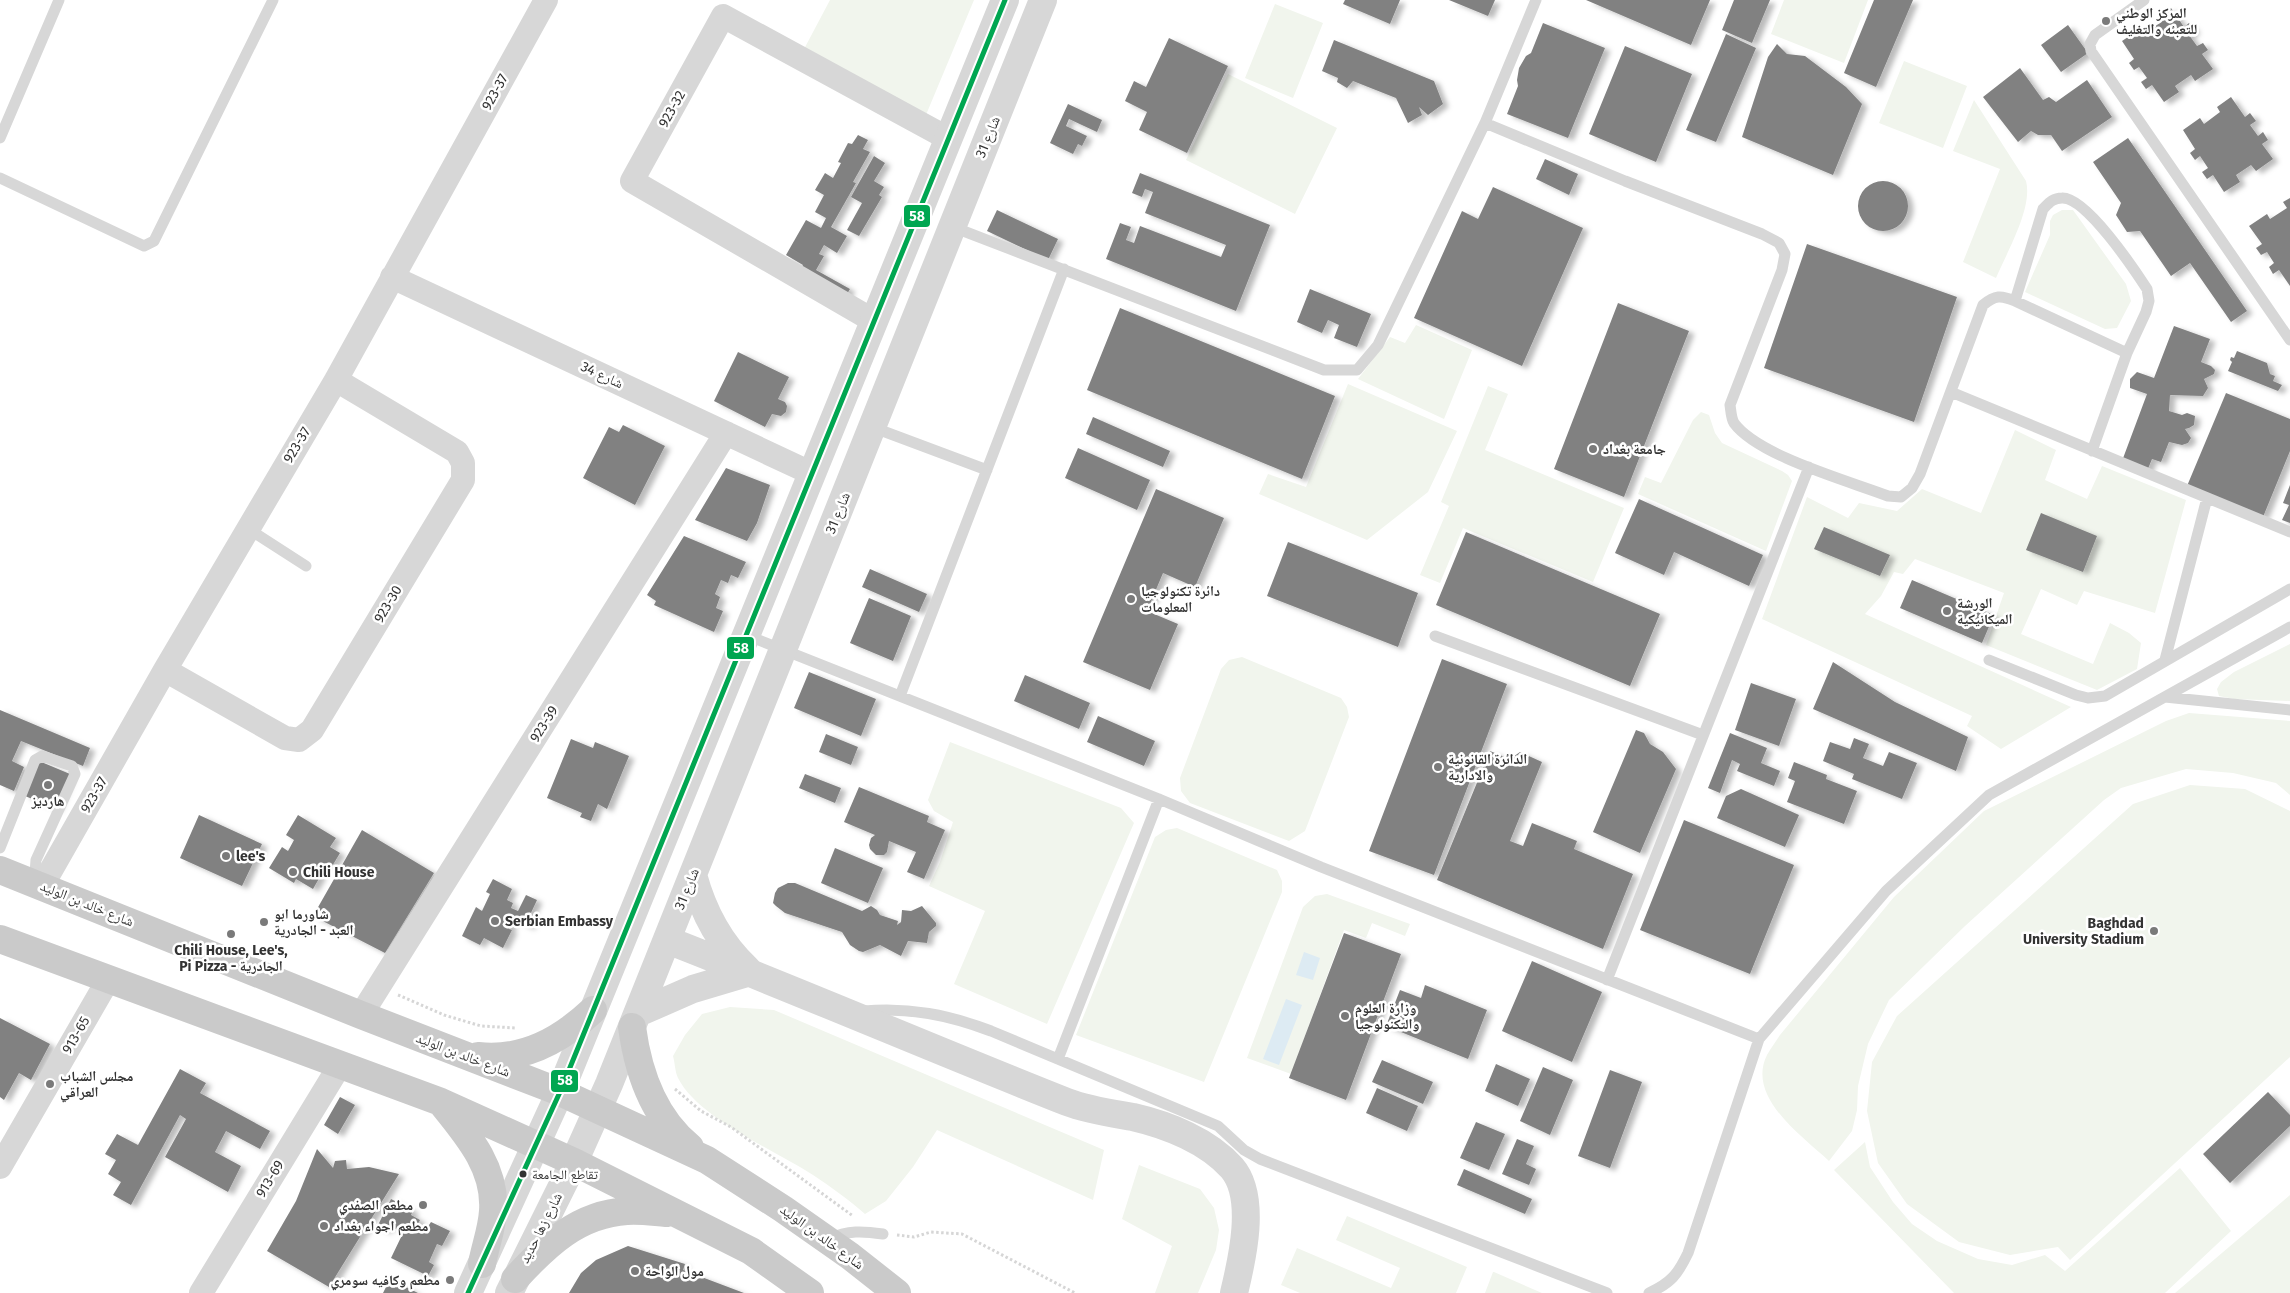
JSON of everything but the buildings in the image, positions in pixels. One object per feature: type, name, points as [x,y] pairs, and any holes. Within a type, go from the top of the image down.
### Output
[{"type":"main road","name":"شارع خالد بن الوليد","points":[[0,870],[361,1016],[560,1092],[706,1160],[783,1209],[897,1293]]},
{"type":"main road","points":[[0,940],[441,1102],[574,1162],[751,1251],[810,1293]]},
{"type":"main road","points":[[462,1054],[491,1057],[520,1054],[540,1047],[572,1030],[593,1010]]},
{"type":"main road","points":[[635,1020],[636,1058],[649,1094],[662,1116],[682,1141],[706,1160]]},
{"type":"main road","points":[[441,1102],[477,1149],[490,1176],[493,1214],[482,1264]]},
{"type":"main road","points":[[512,1286],[543,1248],[569,1229],[600,1216],[627,1211],[677,1213]]},
{"type":"street","name":"923-37","points":[[40,885],[247,528],[336,380],[546,0]]},
{"type":"street","points":[[468,1293],[560,1092],[1005,0]]},
{"type":"street","name":"شارع 31","points":[[598,1110],[1043,0]]},
{"type":"street","name":"923-32","points":[[874,321],[632,181],[724,16],[949,139]]},
{"type":"street","name":"شارع 34","points":[[392,277],[813,474]]},
{"type":"street","name":"923-30","points":[[165,670],[286,738],[299,740],[312,730],[463,480],[463,463],[458,452],[336,380]]},
{"type":"street","name":"923-39","points":[[361,1016],[726,433]]},
{"type":"street","points":[[693,875],[701,902],[714,928],[736,959],[750,972]]},
{"type":"street","points":[[667,940],[1069,1102],[1170,1129],[1214,1150],[1234,1170],[1244,1192],[1245,1216],[1240,1268],[1234,1293]]},
{"type":"street","points":[[635,1020],[693,989],[750,972]]},
{"type":"street","name":"913-65","points":[[0,1167],[108,980]]},
{"type":"street","name":"913-69","points":[[201,1293],[340,1065]]},
{"type":"street","name":"شارع زها حديد","points":[[512,1286],[598,1110]]},
{"type":"street","points":[[524,1170],[530,1163],[548,1160],[556,1165],[561,1172],[563,1180],[561,1189]]},
{"type":"lane","points":[[0,138],[60,0]]},
{"type":"lane","points":[[0,178],[144,246],[154,241],[273,0]]},
{"type":"lane","points":[[953,226],[1324,370],[1357,370],[1378,345],[1486,123],[1536,0]]},
{"type":"lane","points":[[2144,0],[2095,35],[2090,44],[2091,51],[2290,340]]},
{"type":"lane","points":[[1486,123],[1625,181],[1762,234],[1779,243],[1785,254],[1782,270],[1730,405],[1733,421],[1743,434],[1758,445],[1809,467],[1888,496],[1902,497],[1912,488],[1920,474],[1984,305],[1992,297],[2002,296],[2015,301],[2127,353]]},
{"type":"lane","points":[[2015,301],[2043,209],[2052,200],[2064,198],[2076,201],[2096,221],[2147,290],[2149,301],[2146,312],[2127,353],[2092,450]]},
{"type":"lane","points":[[900,696],[1064,269]]},
{"type":"lane","points":[[1951,392],[2290,532]]},
{"type":"lane","points":[[872,427],[987,470]]},
{"type":"lane","points":[[1607,980],[1809,467]]},
{"type":"lane","points":[[2165,660],[2207,498]]},
{"type":"lane","points":[[247,528],[306,566]]},
{"type":"lane","points":[[1989,660],[2088,698],[2105,696],[2290,589]]},
{"type":"lane","points":[[1649,1293],[1664,1286],[1679,1272],[1688,1253],[1759,1039],[1886,891],[1989,795],[2290,627]]},
{"type":"lane","points":[[745,635],[1159,799],[1321,868],[1759,1039]]},
{"type":"lane","points":[[1435,636],[1703,735]]},
{"type":"lane","points":[[2165,697],[2290,710]]},
{"type":"lane","points":[[0,848],[35,760],[42,756],[72,766],[75,774],[36,860],[35,874],[40,885]]},
{"type":"lane","points":[[1058,1059],[1159,799]]},
{"type":"lane","points":[[849,1013],[886,1009],[957,1018],[1218,1126],[1244,1150],[1276,1166],[1607,1293]]},
{"type":"lane","points":[[1118,1084],[1127,1089],[1142,1104],[1141,1120]]},
{"type":"lane","points":[[1229,1138],[1238,1153],[1238,1162],[1234,1170]]},
{"type":"lane","points":[[826,1240],[849,1232],[860,1231],[883,1234]]},
{"type":"path","points":[[379,987],[444,1015],[481,1026],[532,1029],[540,1047]]},
{"type":"path","points":[[649,1094],[669,1084],[701,1111],[731,1127],[860,1221],[883,1234],[914,1237],[931,1232],[962,1234],[1075,1293]]},
{"type":"shaded area","points":[[830,0],[974,0],[923,122],[803,51]]},
{"type":"shaded area","points":[[1784,0],[1868,0],[1844,63],[1771,34]]},
{"type":"shaded area","points":[[1275,4],[1323,23],[1293,98],[1245,78]]},
{"type":"shaded area","points":[[1904,61],[1967,86],[1943,148],[1879,123]]},
{"type":"shaded area","points":[[1228,74],[1337,128],[1295,214],[1186,160]]},
{"type":"shaded area","points":[[1974,100],[2026,181],[2026,204],[2018,230],[1996,278],[1963,262],[2000,169],[1953,151]]},
{"type":"shaded area","points":[[2062,210],[2073,210],[2126,284],[2131,301],[2117,328],[2105,329],[2025,292],[2050,235],[2050,221],[2053,215]]},
{"type":"shaded area","points":[[1416,325],[1472,350],[1444,419],[1358,379],[1390,337],[1405,343]]},
{"type":"shaded area","points":[[1348,384],[1457,431],[1428,492],[1367,540],[1259,494],[1268,474],[1306,487]]},
{"type":"shaded area","points":[[1488,386],[1508,394],[1485,450],[1624,508],[1593,582],[1463,528],[1440,583],[1420,575],[1449,506],[1441,502]]},
{"type":"shaded area","points":[[1701,412],[1709,415],[1715,433],[1722,443],[1782,471],[1792,481],[1766,551],[1638,494],[1645,477],[1661,483],[1693,420]]},
{"type":"shaded area","points":[[2015,430],[2056,450],[2045,480],[2087,499],[2102,466],[2186,500],[2155,613],[2084,591],[2077,605],[2041,589],[2021,634],[2093,664],[2110,623],[2129,633],[2141,643],[2137,669],[2097,690],[1986,645],[2004,593],[1915,559],[1903,574],[1894,572],[1881,596],[1865,614],[2071,707],[2001,749],[1967,726],[1972,716],[1762,619],[1807,497],[1848,518],[1859,503],[1897,511],[1922,489],[1981,513]]},
{"type":"shaded area","points":[[2290,644],[2290,701],[2234,699],[2219,696],[2217,689],[2221,682],[2234,672]]},
{"type":"shaded area","points":[[1242,657],[1341,698],[1347,707],[1349,717],[1305,831],[1289,841],[1190,803],[1181,791],[1180,778],[1221,669],[1229,660]]},
{"type":"shaded area","points":[[2189,713],[2290,721],[2290,795],[2276,783],[2233,773],[2186,769],[2121,788],[2104,800],[1965,926],[1889,1000],[1868,1044],[1858,1086],[1857,1110],[1852,1131],[1829,1161],[1792,1128],[1770,1100],[1764,1086],[1763,1071],[1767,1055],[1780,1035],[1894,897],[1984,811],[2166,721]]},
{"type":"shaded area","points":[[950,742],[1121,808],[1134,823],[1047,1024],[954,984],[985,911],[929,886],[940,862],[953,822],[934,811],[928,800]]},
{"type":"shaded area","name":"Baghdad University Stadium","points":[[2190,785],[2245,789],[2290,811],[2290,1057],[2070,1260],[2058,1247],[2010,1255],[1959,1242],[1907,1204],[1878,1163],[1867,1111],[1872,1062],[1897,1016],[2133,804]]},
{"type":"shaded area","points":[[1177,828],[1277,870],[1282,881],[1282,892],[1204,1082],[1076,1035],[1155,837],[1166,830]]},
{"type":"shaded area","points":[[1327,894],[1410,924],[1405,936],[1372,923],[1366,938],[1344,930],[1291,1074],[1247,1058],[1303,907],[1315,896]]},
{"type":"shaded area","points":[[1304,952],[1320,958],[1313,980],[1296,975]]},
{"type":"shaded area","points":[[1286,999],[1302,1005],[1279,1065],[1263,1059]]},
{"type":"shaded area","points":[[730,1007],[774,1010],[1104,1150],[1093,1200],[937,1130],[913,1167],[886,1201],[865,1214],[813,1175],[739,1132],[702,1107],[688,1093],[678,1078],[673,1056],[685,1035],[702,1014]]},
{"type":"shaded area","points":[[1865,1142],[1870,1167],[1893,1202],[1912,1224],[1937,1241],[1978,1259],[2012,1265],[2045,1255],[2065,1271],[2180,1168],[2231,1231],[2165,1293],[1954,1293],[1834,1170]]},
{"type":"shaded area","points":[[1139,1165],[1200,1189],[1214,1208],[1219,1230],[1216,1250],[1198,1293],[1155,1293],[1172,1246],[1122,1219]]},
{"type":"shaded area","points":[[2290,1195],[2290,1293],[2175,1293]]},
{"type":"shaded area","points":[[1347,1216],[1467,1267],[1456,1293],[1300,1293],[1281,1285],[1297,1248],[1391,1288],[1400,1268],[1336,1240]]},
{"type":"shaded area","points":[[1494,1272],[1542,1293],[1485,1293]]},
{"type":"transit line","name":"58","points":[[468,1293],[560,1092],[1005,0]]},
{"type":"place","name":"المركز الوطني للتعبئه والتغليف","points":[[2106,21]]},
{"type":"place","name":"جامعة بغداد","points":[[1593,449]]},
{"type":"place","name":"دائرة تكنولوجيا المعلومات","points":[[1131,599]]},
{"type":"place","name":"الورشة الميكانيكية","points":[[1947,611]]},
{"type":"place","name":"الدائرة القانونية والادارية","points":[[1438,767]]},
{"type":"place","name":"هارديز","points":[[48,785]]},
{"type":"place","name":"lee's","points":[[226,856]]},
{"type":"place","name":"Chili House","points":[[293,872]]},
{"type":"place","name":"Serbian Embassy","points":[[495,921]]},
{"type":"place","name":"شاورما ابو العبد - الجادرية","points":[[264,922]]},
{"type":"place","name":"Baghdad University Stadium","points":[[2154,931]]},
{"type":"place","name":"Chili House, Lee's, Pi Pizza - الجادرية","points":[[231,934]]},
{"type":"place","name":"وزارة العلوم والتكنولوجيا","points":[[1345,1016]]},
{"type":"place","name":"مجلس الشباب العراقي","points":[[50,1084]]},
{"type":"place","name":"تقاطع الجامعة","points":[[523,1174]]},
{"type":"place","name":"مطعم الصفدي","points":[[423,1205]]},
{"type":"place","name":"مطعم اجواء بغداد","points":[[324,1226]]},
{"type":"place","name":"مول الواحة","points":[[635,1271]]},
{"type":"place","name":"مطعم وكافيه سومري","points":[[450,1280]]}]
